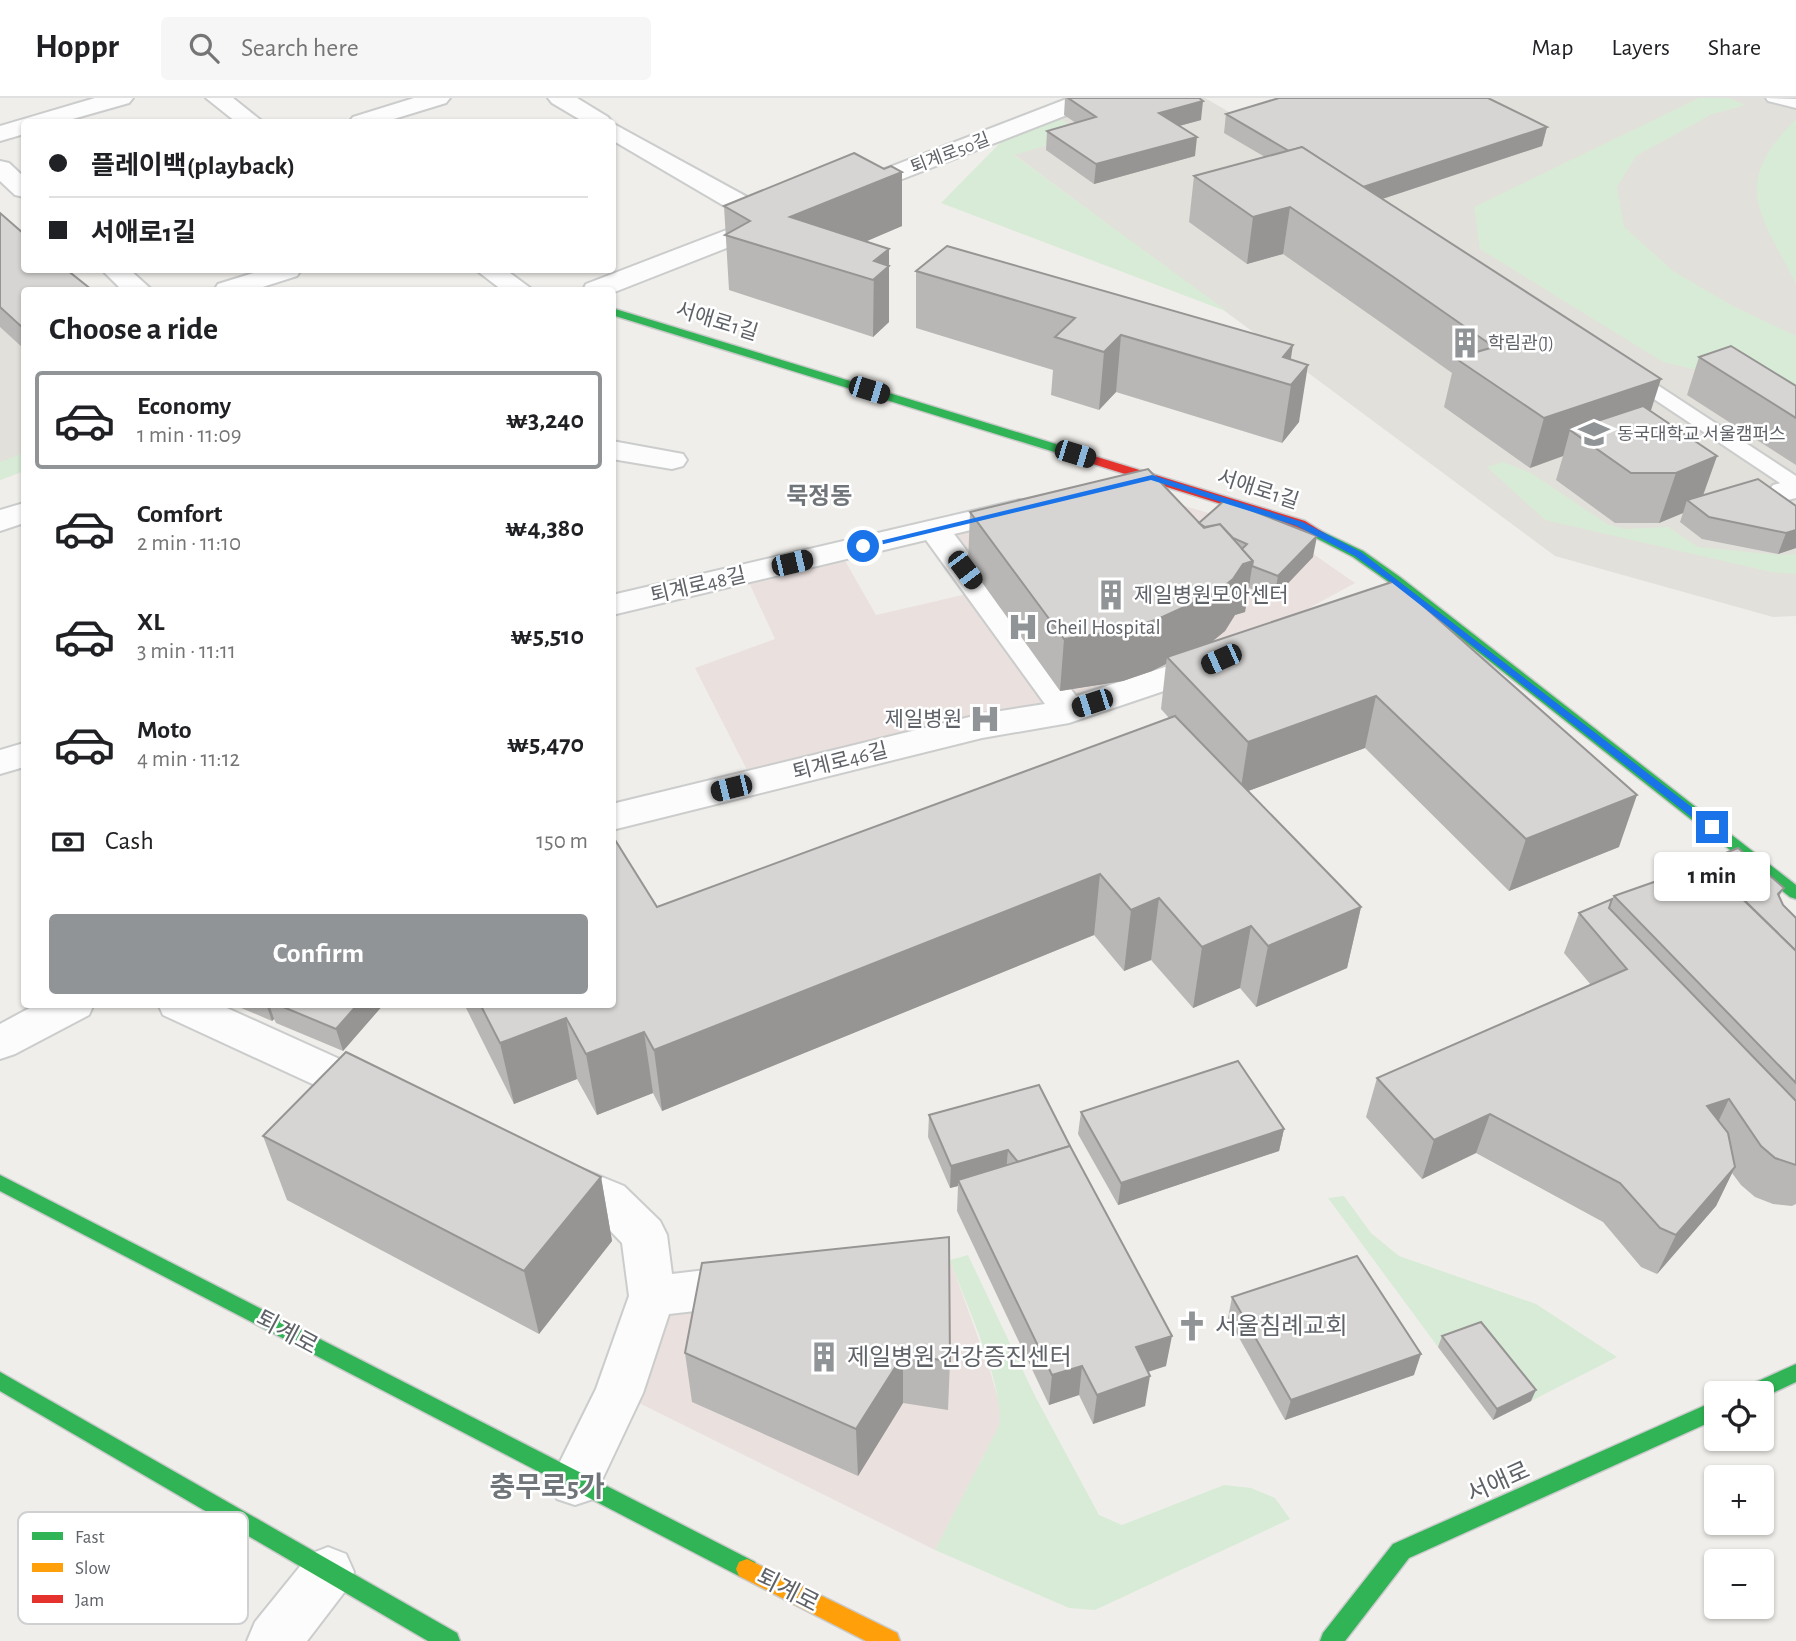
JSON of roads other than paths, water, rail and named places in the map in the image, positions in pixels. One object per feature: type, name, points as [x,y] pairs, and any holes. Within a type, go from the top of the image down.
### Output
[{"type":"street","points":[[48,119],[121,98]]},
{"type":"street","points":[[218,98],[247,119]]},
{"type":"street","points":[[560,98],[595,119]]},
{"type":"street","name":"퇴계로50길","points":[[835,197],[1090,98]]},
{"type":"street","points":[[369,119],[419,100]]},
{"type":"street","points":[[0,134],[21,128]]},
{"type":"street","points":[[616,132],[771,222]]},
{"type":"street","points":[[616,156],[641,147]]},
{"type":"street","points":[[0,168],[21,187]]},
{"type":"street","points":[[604,287],[796,212]]},
{"type":"street","points":[[118,273],[135,287]]},
{"type":"street","points":[[237,287],[279,273]]},
{"type":"street","points":[[494,273],[514,287]]},
{"type":"street","name":"서애로1길","points":[[616,312],[1300,524],[1358,554],[1395,580],[1796,893]]},
{"type":"street","points":[[616,451],[672,460]]},
{"type":"street","points":[[1092,492],[1152,477]]},
{"type":"street","name":"퇴계로48길","points":[[616,605],[1052,501]]},
{"type":"street","points":[[0,521],[21,513]]},
{"type":"street","points":[[934,529],[1069,711]]},
{"type":"street","points":[[1358,597],[1395,580]]},
{"type":"street","name":"퇴계로46길","points":[[616,811],[982,726],[1069,711],[1196,670],[1246,647]]},
{"type":"street","points":[[0,762],[21,756]]},
{"type":"street","points":[[0,1043],[66,1008]]},
{"type":"street","points":[[187,1008],[405,1108]]},
{"type":"street","points":[[519,1159],[608,1199],[644,1234],[652,1296],[619,1393],[575,1482]]},
{"type":"street","name":"퇴계로","points":[[0,1182],[575,1482],[889,1641]]},
{"type":"street","points":[[652,1296],[788,1280]]},
{"type":"street","points":[[1774,1383],[1796,1373]]},
{"type":"street","points":[[0,1381],[225,1512]]},
{"type":"street","name":"서애로","points":[[1331,1641],[1401,1551],[1704,1415]]},
{"type":"street","points":[[248,1525],[449,1641]]},
{"type":"street","points":[[274,1641],[328,1572]]},
{"type":"lane","points":[[1773,98],[1796,104]]},
{"type":"lane","points":[[1612,363],[1792,488]]},
{"type":"place","name":"학림관(J)","points":[[1465,343]]},
{"type":"place","name":"동국대학교 서울캠퍼스","points":[[1594,434]]},
{"type":"place","name":"제일병원모아센터","points":[[1111,595]]},
{"type":"place","name":"Cheil Hospital","points":[[1023,627]]},
{"type":"place","name":"제일병원","points":[[985,719]]},
{"type":"place","name":"서울침례교회","points":[[1192,1326]]},
{"type":"place","name":"제일병원 건강증진센터","points":[[824,1357]]},
{"type":"district","name":"묵정동","points":[[819,496]]},
{"type":"district","name":"충무로5가","points":[[547,1486]]}]
